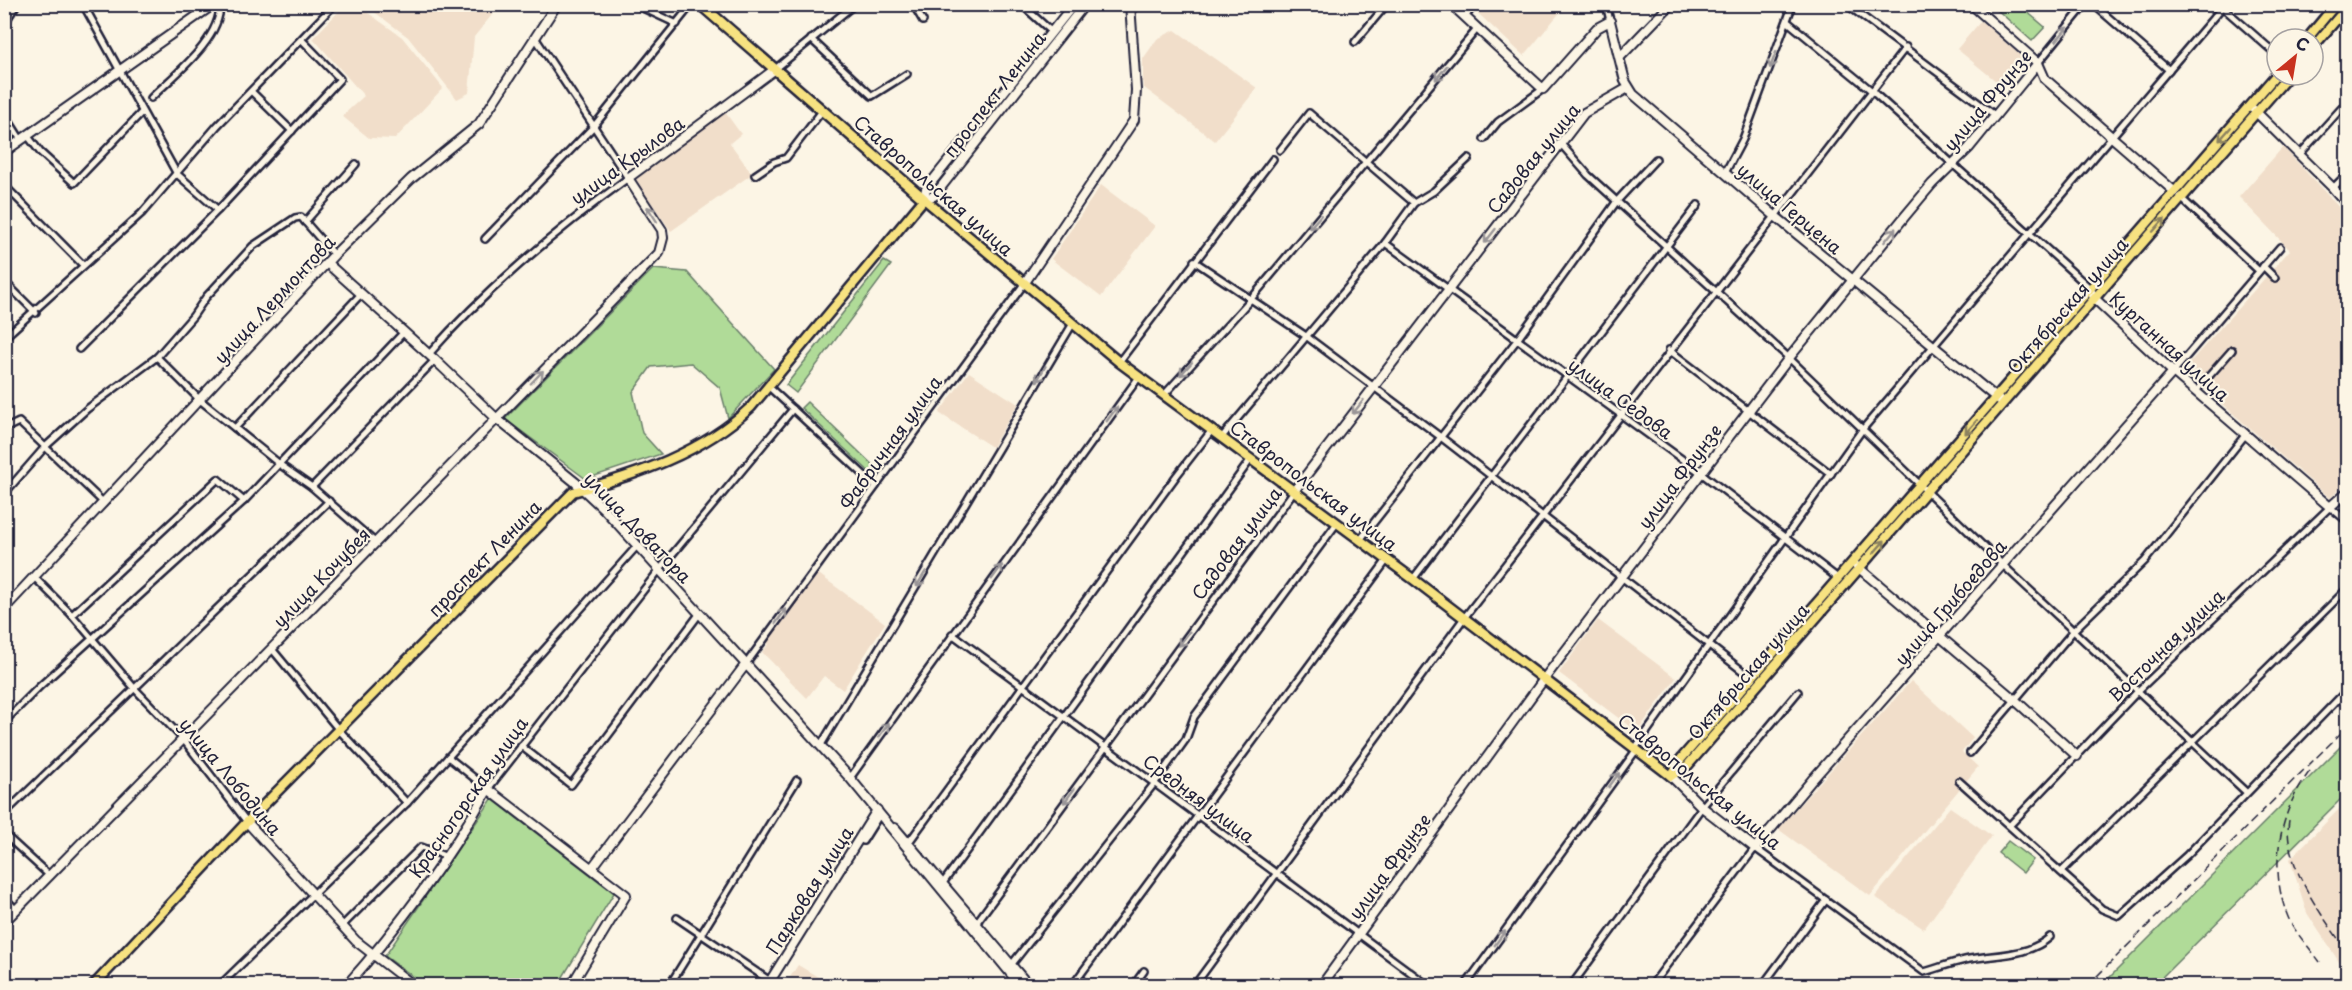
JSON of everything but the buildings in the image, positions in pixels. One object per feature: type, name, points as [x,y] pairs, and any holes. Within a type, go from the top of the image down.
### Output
[{"type":"highway","name":"Ставропольская улица","points":[[700,4],[924,199]]},
{"type":"main road","points":[[2317,27],[2336,4]]},
{"type":"main road","points":[[2325,33],[2348,6]]},
{"type":"main road","name":"Октябрьская улица","points":[[2092,293],[2182,199],[2268,87]]},
{"type":"main road","name":"Октябрьская улица","points":[[1671,776],[1681,759],[1755,681],[2000,401],[2175,192],[2276,87]]},
{"type":"main road","name":"Ставропольская улица","points":[[924,199],[1119,362],[1388,560],[1671,776]]},
{"type":"main road","name":"проспект Ленина","points":[[93,986],[248,822],[573,492],[627,477],[705,442],[739,419],[769,387],[924,199]]},
{"type":"main road","name":"Октябрьская улица","points":[[1755,681],[1839,579],[1857,566]]},
{"type":"street","points":[[4,24],[17,4]]},
{"type":"street","points":[[83,4],[177,174],[218,210]]},
{"type":"street","points":[[151,98],[212,35],[220,18],[220,4]]},
{"type":"street","points":[[4,338],[36,313],[83,265],[142,213],[217,126],[336,4]]},
{"type":"street","name":"улица Лермонтова","points":[[4,609],[334,255],[411,179],[478,124],[557,4]]},
{"type":"street","points":[[634,4],[677,24]]},
{"type":"street","points":[[485,239],[594,126],[692,4]]},
{"type":"street","name":"улица Крылова","points":[[312,486],[432,357],[465,316],[570,219],[774,70],[855,4]]},
{"type":"street","points":[[913,4],[923,21]]},
{"type":"street","points":[[1021,4],[1052,32]]},
{"type":"street","name":"проспект Ленина","points":[[1074,4],[926,189],[924,199],[934,196],[1085,4]]},
{"type":"street","name":"Фабричная улица","points":[[592,868],[746,664],[1024,284],[1134,120],[1137,90],[1130,4]]},
{"type":"street","points":[[1355,42],[1387,4]]},
{"type":"street","points":[[1451,4],[1543,89]]},
{"type":"street","points":[[1465,17],[1476,4]]},
{"type":"street","points":[[1606,4],[1628,88]]},
{"type":"street","points":[[1621,56],[1671,4]]},
{"type":"street","points":[[1725,173],[1743,139],[1793,4]]},
{"type":"street","points":[[1846,4],[1996,116]]},
{"type":"street","points":[[1971,4],[2038,63],[2045,79],[2275,278]]},
{"type":"street","name":"улица Фрунзе","points":[[1321,986],[1544,679],[1789,358],[1932,184],[1996,116],[2086,4]]},
{"type":"street","points":[[2094,4],[2169,70]]},
{"type":"street","points":[[4,152],[211,5]]},
{"type":"street","points":[[1465,986],[1862,430],[2222,6],[2265,44]]},
{"type":"street","points":[[1484,139],[1498,122],[1543,89],[1597,28],[1610,21]]},
{"type":"street","name":"Курганная улица","points":[[1788,21],[1872,91],[1952,165],[2031,233],[2173,372],[2348,522]]},
{"type":"street","points":[[1164,394],[1251,299],[1478,28]]},
{"type":"street","points":[[536,39],[628,178]]},
{"type":"street","points":[[811,39],[872,96],[908,74]]},
{"type":"street","points":[[79,349],[218,210],[340,79],[302,40]]},
{"type":"street","points":[[1194,986],[1464,618],[1669,350],[1906,47]]},
{"type":"street","name":"улица Герцена","points":[[1628,88],[1775,216],[2000,401]]},
{"type":"street","name":"Садовая улица","points":[[977,922],[1294,490],[1584,113],[1628,88]]},
{"type":"street","points":[[252,92],[292,131]]},
{"type":"street","points":[[2299,155],[2348,101]]},
{"type":"street","points":[[2253,109],[2346,203]]},
{"type":"street","points":[[755,176],[786,158],[796,148],[801,136],[822,111]]},
{"type":"street","points":[[4,113],[24,138],[74,183],[142,112]]},
{"type":"street","points":[[1280,150],[1309,113],[1414,203]]},
{"type":"street","points":[[1561,144],[1617,201],[1715,293],[1789,358],[2003,564],[2247,792]]},
{"type":"street","points":[[1222,437],[1385,243],[1414,203],[1434,191],[1469,158]]},
{"type":"street","points":[[1119,362],[1273,159]]},
{"type":"street","points":[[1360,540],[1517,340],[1617,201],[1656,159]]},
{"type":"street","points":[[305,222],[356,164]]},
{"type":"street","points":[[2333,188],[2348,172]]},
{"type":"street","name":"улица Кочубея","points":[[4,922],[658,253],[663,238],[662,230],[628,178]]},
{"type":"street","points":[[4,185],[83,265]]},
{"type":"street","points":[[1413,579],[1698,205]]},
{"type":"street","points":[[4,494],[45,447],[87,409],[158,357],[206,297],[253,246],[295,218],[301,217],[334,255]]},
{"type":"street","name":"улица Седова","points":[[1385,243],[1701,473],[1839,579]]},
{"type":"street","name":"улица Грибоедова","points":[[1651,986],[1755,848],[2280,247]]},
{"type":"street","points":[[1194,261],[1306,336],[1442,438],[1755,681]]},
{"type":"street","name":"улица Доватора","points":[[328,264],[432,357],[496,419],[584,489],[638,544],[850,778],[1021,986]]},
{"type":"street","points":[[4,281],[36,313]]},
{"type":"street","points":[[235,428],[361,294]]},
{"type":"street","points":[[821,745],[1072,325]]},
{"type":"street","points":[[4,722],[244,501],[404,332]]},
{"type":"street","points":[[1669,350],[1831,474]]},
{"type":"street","points":[[2196,392],[2232,350]]},
{"type":"street","points":[[158,357],[200,400],[279,464],[312,486],[376,543]]},
{"type":"street","points":[[850,778],[1139,377]]},
{"type":"street","points":[[769,387],[876,486]]},
{"type":"street","points":[[660,569],[793,409]]},
{"type":"street","points":[[4,429],[19,422],[104,503]]},
{"type":"street","points":[[909,842],[1212,430]]},
{"type":"street","points":[[1970,753],[2075,629],[2145,561],[2246,434]]},
{"type":"street","points":[[944,883],[1064,714],[1251,459]]},
{"type":"street","points":[[72,615],[218,479],[244,501]]},
{"type":"street","name":"Восточная улица","points":[[2010,825],[2139,690],[2348,491]]},
{"type":"street","points":[[4,814],[136,690],[329,501]]},
{"type":"street","points":[[1012,964],[1154,784],[1186,739],[1194,717],[1337,523]]},
{"type":"street","points":[[219,986],[407,803],[638,544]]},
{"type":"street","points":[[1072,986],[1388,560]]},
{"type":"street","points":[[1857,566],[2015,700],[2077,756]]},
{"type":"street","name":"Красногорская улица","points":[[346,986],[374,954],[445,855],[488,789],[660,569]]},
{"type":"street","name":"улица Лободина","points":[[34,577],[72,615],[136,690],[183,739],[248,822],[342,926],[356,941],[414,986]]},
{"type":"street","points":[[2061,872],[2348,588]]},
{"type":"street","points":[[521,746],[571,786],[700,613]]},
{"type":"street","name":"Средняя улица","points":[[952,634],[1064,714],[1154,784],[1429,986]]},
{"type":"street","points":[[272,649],[339,730],[407,803]]},
{"type":"street","points":[[1959,781],[2102,909],[2114,916],[2124,914],[2187,855],[2348,689]]},
{"type":"street","points":[[1571,986],[1702,807],[1798,692]]},
{"type":"street","points":[[448,757],[626,894],[571,986]]},
{"type":"street","name":"Ставропольская улица","points":[[1671,776],[1702,807],[1924,972],[1964,960],[2012,953],[2041,945],[2050,937]]},
{"type":"street","points":[[669,986],[797,780]]},
{"type":"street","points":[[863,841],[878,812]]},
{"type":"street","name":"улица Доватора","points":[[878,812],[909,842],[1029,986]]},
{"type":"street","name":"Парковая улица","points":[[769,983],[878,812]]},
{"type":"street","points":[[4,834],[50,876]]},
{"type":"street","points":[[342,926],[421,846],[445,855]]},
{"type":"street","points":[[4,897],[16,910]]},
{"type":"street","points":[[1762,986],[1826,900]]},
{"type":"street","points":[[677,918],[769,983]]},
{"type":"street","points":[[1133,986],[1144,971]]},
{"type":"shaded area","points":[[346,4],[357,5],[402,37],[443,88],[395,139],[369,138],[342,116],[364,96],[313,38]]},
{"type":"shaded area","points":[[1468,4],[1566,5],[1524,56]]},
{"type":"shaded area","points":[[365,5],[500,5],[474,37],[469,93],[457,99],[408,37]]},
{"type":"shaded area","points":[[1981,21],[2024,59],[2002,86],[1957,49]]},
{"type":"shaded area","points":[[1175,30],[1257,88],[1215,141],[1143,87],[1143,59],[1157,39]]},
{"type":"shaded area","points":[[725,112],[741,134],[730,143],[752,174],[671,231],[633,176]]},
{"type":"shaded area","points":[[2283,147],[2347,216],[2347,482],[2330,498],[2183,370],[2290,250],[2239,197]]},
{"type":"shaded area","points":[[1101,185],[1155,226],[1101,297],[1051,259]]},
{"type":"shaded area","points":[[969,372],[1018,404],[992,447],[939,413]]},
{"type":"shaded area","points":[[816,572],[885,623],[843,690],[824,676],[807,698],[762,652],[769,644],[765,641]]},
{"type":"shaded area","points":[[1598,620],[1676,678],[1637,732],[1559,673]]},
{"type":"shaded area","points":[[1911,681],[1973,738],[1962,752],[1978,767],[1870,896],[1778,829]]},
{"type":"shaded area","points":[[2347,801],[2347,974],[2307,913],[2290,859]]},
{"type":"shaded area","points":[[1950,807],[1992,836],[1924,929],[1875,897]]},
{"type":"shaded area","points":[[798,965],[831,985],[785,985]]},
{"type":"green space","points":[[1997,4],[2019,5],[2045,27],[2032,41],[1994,7]]},
{"type":"green space","points":[[884,261],[891,265],[796,393],[786,385]]},
{"type":"green space","points":[[653,269],[687,272],[774,369],[728,418],[720,388],[691,363],[651,367],[633,392],[642,433],[661,454],[586,479],[505,419]]},
{"type":"green space","points":[[807,402],[880,472],[875,477],[801,408]]},
{"type":"green space","points":[[2347,740],[2347,793],[2154,985],[2102,985]]},
{"type":"green space","points":[[492,799],[614,893],[558,985],[425,985],[385,956]]},
{"type":"green space","points":[[2008,841],[2033,860],[2023,873],[1998,853]]},
{"type":"railway","points":[[2087,986],[2348,726]]},
{"type":"railway","points":[[2310,771],[2299,787],[2284,822],[2278,860],[2279,880],[2288,917],[2320,962]]},
{"type":"railway","points":[[2289,820],[2288,836],[2297,870],[2315,904],[2344,947]]}]
